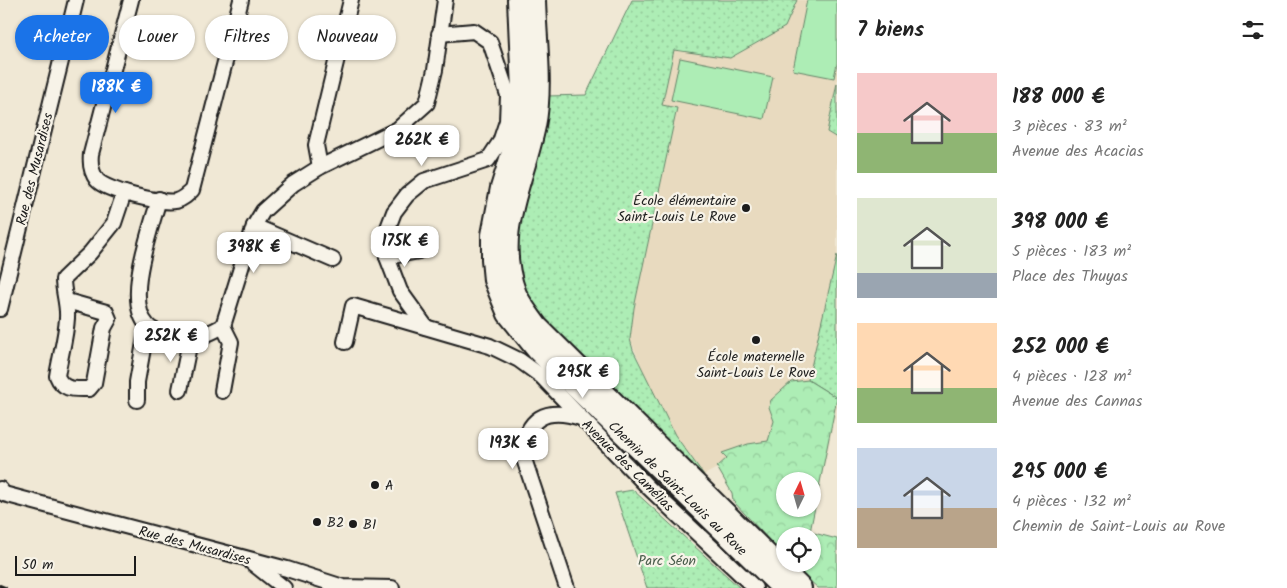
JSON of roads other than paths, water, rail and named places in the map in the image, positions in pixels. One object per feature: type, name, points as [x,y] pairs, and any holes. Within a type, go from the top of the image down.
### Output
[{"type":"main road","name":"Chemin de Saint-Louis au Rove","points":[[518,0],[522,90],[519,130],[501,188],[492,235],[494,280],[508,314],[537,350],[782,588]]},
{"type":"main road","name":"Chemin de Saint-Louis au Rove","points":[[535,0],[538,87],[535,125],[508,224],[507,259],[517,295],[537,326],[801,588]]},
{"type":"street","name":"Rue des Musardises","points":[[0,309],[76,0]]},
{"type":"street","points":[[131,0],[91,154],[90,165],[97,180],[107,188],[124,193],[174,201],[185,197],[192,190],[241,0]]},
{"type":"street","points":[[320,167],[316,146],[351,0]]},
{"type":"street","points":[[222,391],[230,342],[223,326],[254,226],[263,212],[293,184],[320,167],[398,129],[427,103],[435,70],[445,0]]},
{"type":"street","points":[[426,327],[400,291],[387,256],[386,233],[394,212],[406,194],[424,181],[488,160],[500,142],[507,121],[508,95],[490,42],[474,31],[439,34]]},
{"type":"street","points":[[67,301],[106,312],[109,319],[104,328],[94,383],[88,390],[67,389],[60,383],[57,376],[67,318],[67,301],[63,291],[63,279],[90,253],[114,223],[124,193]]},
{"type":"street","points":[[137,400],[147,326],[137,297],[137,281],[159,199]]},
{"type":"street","points":[[254,226],[333,260]]},
{"type":"street","points":[[387,256],[419,252]]},
{"type":"street","name":"Avenue des Camélias","points":[[345,342],[353,306],[490,346],[519,360],[541,376],[649,488],[755,588]]},
{"type":"street","points":[[147,326],[167,338],[190,341],[223,326]]},
{"type":"street","points":[[180,390],[190,341]]},
{"type":"street","points":[[567,588],[523,456],[527,432],[537,419],[557,412],[582,418]]},
{"type":"street","name":"Rue des Musardises","points":[[0,489],[4,494],[287,569],[343,587],[392,588]]},
{"type":"street","points":[[248,559],[284,588]]},
{"type":"railway","points":[[0,586],[5,588]]},
{"type":"place","name":"École élémentaire Saint-Louis Le Rove","points":[[746,208]]},
{"type":"place","name":"École maternelle Saint-Louis Le Rove","points":[[756,340]]},
{"type":"place","name":"A","points":[[375,485]]},
{"type":"place","name":"B2","points":[[317,522]]},
{"type":"place","name":"B1","points":[[353,524]]},
{"type":"park label","name":"Parc Séon","points":[[667,560]]}]
